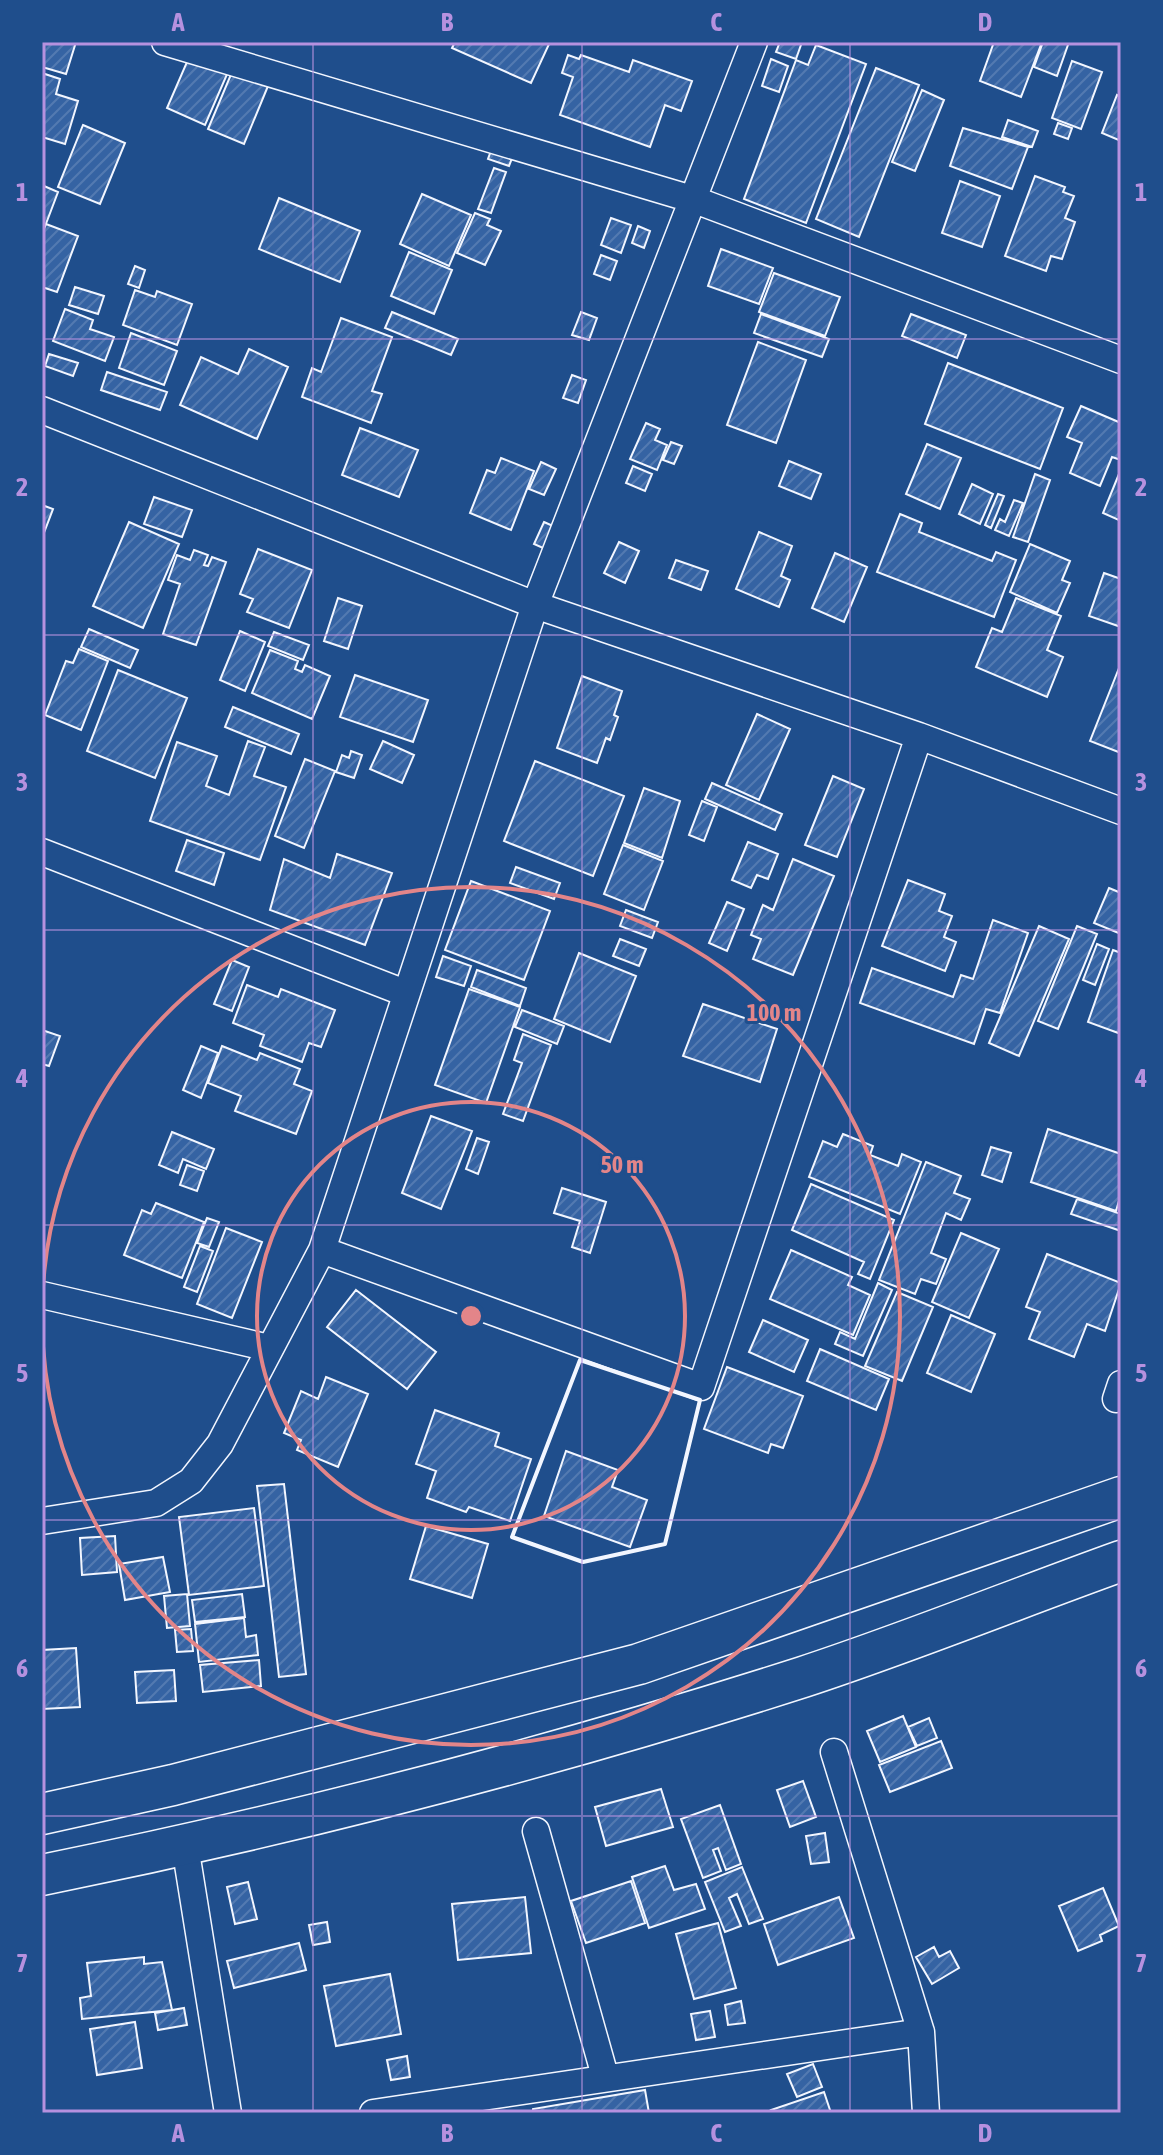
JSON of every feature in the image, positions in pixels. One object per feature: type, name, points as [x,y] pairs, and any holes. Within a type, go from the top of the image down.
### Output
[{"type":"main road","points":[[42,1814],[173,1785],[639,1664],[1121,1497]]},
{"type":"main road","points":[[42,1875],[185,1846],[517,1764],[805,1676],[1121,1561]]},
{"type":"street","points":[[165,42],[695,200],[1121,360]]},
{"type":"street","points":[[42,1521],[156,1503],[191,1481],[220,1444],[322,1250],[535,605],[754,42]]},
{"type":"street","points":[[42,410],[535,605],[919,736],[1121,811]]},
{"type":"street","points":[[322,1250],[701,1387],[919,736]]},
{"type":"street","points":[[42,852],[405,993]]},
{"type":"street","points":[[42,1295],[269,1348]]},
{"type":"street","points":[[834,1752],[921,2032],[926,2113]]},
{"type":"street","points":[[536,1831],[605,2076]]},
{"type":"street","points":[[185,1846],[228,2113]]},
{"type":"street","points":[[373,2113],[605,2076],[921,2032]]},
{"type":"building","points":[[42,42],[76,42],[66,74],[42,67]]},
{"type":"building","points":[[455,42],[550,42],[531,83],[452,48]]},
{"type":"building","points":[[780,42],[802,42],[796,59],[776,52]]},
{"type":"building","points":[[994,42],[1042,42],[1021,97],[980,81]]},
{"type":"building","points":[[1043,42],[1069,42],[1057,76],[1034,67]]},
{"type":"building","points":[[816,45],[866,64],[806,223],[744,199],[796,60],[808,65]]},
{"type":"building","points":[[190,55],[228,72],[205,125],[167,108]]},
{"type":"building","points":[[568,55],[579,59],[581,55],[629,72],[633,60],[692,81],[681,111],[665,105],[650,147],[560,115],[573,77],[562,73]]},
{"type":"building","points":[[771,59],[788,66],[779,92],[762,86]]},
{"type":"building","points":[[1072,61],[1102,72],[1081,129],[1052,118]]},
{"type":"building","points":[[876,68],[919,85],[859,237],[816,219]]},
{"type":"building","points":[[232,72],[268,86],[244,144],[208,129]]},
{"type":"building","points":[[42,73],[60,79],[56,94],[78,101],[65,144],[42,137]]},
{"type":"building","points":[[922,90],[944,100],[915,171],[892,162]]},
{"type":"building","points":[[1117,95],[1121,97],[1121,141],[1102,133]]},
{"type":"building","points":[[1008,120],[1038,131],[1032,147],[1002,137]]},
{"type":"building","points":[[1058,123],[1072,128],[1068,139],[1054,134]]},
{"type":"building","points":[[83,125],[125,143],[100,204],[58,187]]},
{"type":"building","points":[[963,128],[1028,147],[1012,189],[950,166]]},
{"type":"building","points":[[498,132],[519,140],[509,166],[488,159]]},
{"type":"building","points":[[494,168],[506,172],[491,213],[478,209]]},
{"type":"building","points":[[1035,176],[1065,187],[1063,192],[1074,196],[1065,218],[1075,222],[1062,259],[1051,256],[1046,271],[1005,256]]},
{"type":"building","points":[[960,181],[1000,196],[982,247],[942,233]]},
{"type":"building","points":[[44,186],[58,192],[44,229],[42,191]]},
{"type":"building","points":[[422,194],[471,215],[449,266],[400,244]]},
{"type":"building","points":[[279,198],[360,231],[340,282],[259,249]]},
{"type":"building","points":[[475,213],[490,219],[487,225],[501,231],[485,265],[457,253]]},
{"type":"building","points":[[611,218],[631,225],[621,253],[601,245]]},
{"type":"building","points":[[46,224],[78,236],[57,292],[42,287],[42,234]]},
{"type":"building","points":[[638,226],[650,231],[644,248],[632,243]]},
{"type":"building","points":[[721,249],[773,268],[759,304],[708,286]]},
{"type":"building","points":[[409,252],[452,270],[434,314],[391,296]]},
{"type":"building","points":[[601,255],[617,261],[610,280],[594,274]]},
{"type":"building","points":[[135,266],[145,270],[139,288],[128,284]]},
{"type":"building","points":[[774,273],[840,297],[825,336],[759,312]]},
{"type":"building","points":[[75,287],[104,296],[98,314],[69,305]]},
{"type":"building","points":[[135,290],[155,297],[157,291],[192,304],[177,345],[123,325]]},
{"type":"building","points":[[65,309],[93,320],[90,329],[114,337],[105,361],[53,341]]},
{"type":"building","points":[[392,312],[458,339],[451,355],[385,328]]},
{"type":"building","points":[[581,312],[597,318],[589,340],[572,335]]},
{"type":"building","points":[[761,314],[829,339],[822,357],[754,333]]},
{"type":"building","points":[[911,314],[966,335],[957,358],[902,336]]},
{"type":"building","points":[[341,318],[392,337],[372,391],[382,394],[371,423],[302,397],[312,368],[321,372]]},
{"type":"building","points":[[131,333],[177,351],[164,385],[119,368]]},
{"type":"building","points":[[758,342],[806,360],[776,443],[727,425]]},
{"type":"building","points":[[249,349],[288,367],[257,439],[180,405],[201,357],[238,374]]},
{"type":"building","points":[[49,354],[78,363],[73,376],[45,366]]},
{"type":"building","points":[[948,363],[1063,408],[1040,469],[925,424]]},
{"type":"building","points":[[107,372],[167,392],[160,410],[101,390]]},
{"type":"building","points":[[572,375],[586,380],[578,403],[563,398]]},
{"type":"building","points":[[1081,406],[1121,423],[1121,460],[1112,457],[1100,486],[1070,473],[1082,443],[1067,437]]},
{"type":"building","points":[[646,423],[660,429],[655,440],[667,445],[657,470],[630,459]]},
{"type":"building","points":[[360,428],[418,450],[399,497],[342,475]]},
{"type":"building","points":[[671,442],[682,446],[674,464],[663,460]]},
{"type":"building","points":[[927,444],[961,458],[940,509],[906,494]]},
{"type":"building","points":[[501,458],[534,471],[511,530],[470,513],[487,470],[495,473]]},
{"type":"building","points":[[789,461],[821,474],[811,499],[779,486]]},
{"type":"building","points":[[541,462],[556,469],[544,495],[529,489]]},
{"type":"building","points":[[633,466],[652,474],[645,491],[626,483]]},
{"type":"building","points":[[1035,474],[1050,480],[1028,542],[1013,537]]},
{"type":"building","points":[[1121,475],[1121,521],[1103,513]]},
{"type":"building","points":[[972,484],[993,494],[980,524],[959,514]]},
{"type":"building","points":[[998,494],[1004,496],[991,528],[985,525]]},
{"type":"building","points":[[154,497],[192,510],[182,537],[144,524]]},
{"type":"building","points":[[1014,500],[1023,503],[1009,536],[995,530],[1000,519],[1005,522]]},
{"type":"building","points":[[42,505],[53,509],[42,538]]},
{"type":"building","points":[[900,514],[922,523],[919,532],[992,561],[996,552],[1016,560],[994,617],[877,572]]},
{"type":"building","points":[[129,522],[179,544],[143,628],[93,606]]},
{"type":"building","points":[[544,522],[562,530],[552,552],[534,544]]},
{"type":"building","points":[[759,532],[792,546],[781,576],[790,580],[779,607],[736,589]]},
{"type":"building","points":[[619,542],[639,551],[625,583],[604,573]]},
{"type":"building","points":[[1030,544],[1070,561],[1062,580],[1070,583],[1057,613],[1010,592]]},
{"type":"building","points":[[258,549],[312,570],[289,628],[247,612],[253,599],[240,594]]},
{"type":"building","points":[[194,550],[208,555],[204,565],[208,566],[212,557],[226,562],[196,645],[163,634],[180,584],[168,580],[177,555],[190,560]]},
{"type":"building","points":[[835,553],[867,567],[844,622],[812,608]]},
{"type":"building","points":[[676,560],[708,571],[701,590],[669,578]]},
{"type":"building","points":[[1104,573],[1121,579],[1121,627],[1089,616]]},
{"type":"building","points":[[338,598],[362,606],[348,649],[324,641]]},
{"type":"building","points":[[1016,598],[1061,616],[1047,650],[1063,657],[1047,697],[976,667],[992,628],[1002,632]]},
{"type":"building","points":[[89,629],[138,650],[130,668],[81,647]]},
{"type":"building","points":[[240,631],[265,642],[245,691],[220,680]]},
{"type":"building","points":[[274,632],[309,645],[303,660],[268,646]]},
{"type":"building","points":[[79,649],[108,661],[81,730],[45,715],[66,661],[73,663]]},
{"type":"building","points":[[270,650],[298,661],[295,669],[302,672],[305,665],[330,676],[312,719],[252,693]]},
{"type":"building","points":[[1121,663],[1121,753],[1090,741]]},
{"type":"building","points":[[118,670],[187,698],[155,778],[87,751]]},
{"type":"building","points":[[355,675],[428,700],[413,742],[340,717]]},
{"type":"building","points":[[582,676],[622,691],[614,715],[618,717],[597,763],[557,748]]},
{"type":"building","points":[[233,707],[299,734],[291,754],[225,727]]},
{"type":"building","points":[[757,714],[790,729],[759,800],[726,785]]},
{"type":"building","points":[[248,741],[265,747],[254,776],[286,787],[260,860],[150,821],[177,742],[217,756],[206,786],[229,795]]},
{"type":"building","points":[[383,741],[414,755],[402,783],[370,769]]},
{"type":"building","points":[[351,751],[362,755],[354,778],[336,772],[342,755],[349,758]]},
{"type":"building","points":[[305,759],[335,771],[304,848],[275,836]]},
{"type":"building","points":[[535,761],[624,796],[593,876],[504,841]]},
{"type":"building","points":[[833,776],[864,789],[837,857],[805,845]]},
{"type":"building","points":[[712,783],[782,814],[775,830],[705,799]]},
{"type":"building","points":[[644,788],[680,801],[662,858],[624,843]]},
{"type":"building","points":[[702,801],[717,807],[704,841],[689,835]]},
{"type":"building","points":[[187,840],[224,853],[214,885],[176,871]]},
{"type":"building","points":[[748,842],[778,854],[768,879],[757,875],[751,888],[732,880]]},
{"type":"building","points":[[623,845],[663,861],[644,910],[604,894]]},
{"type":"building","points":[[337,854],[392,873],[365,945],[270,910],[284,859],[330,878]]},
{"type":"building","points":[[793,859],[834,876],[793,975],[753,959],[761,939],[751,935],[763,905],[773,910]]},
{"type":"building","points":[[516,867],[560,883],[554,899],[510,883]]},
{"type":"building","points":[[908,880],[945,894],[939,911],[952,916],[944,937],[956,942],[945,971],[882,946]]},
{"type":"building","points":[[471,881],[550,911],[524,980],[445,950]]},
{"type":"building","points":[[1109,888],[1121,893],[1121,934],[1094,923]]},
{"type":"building","points":[[727,902],[744,909],[727,951],[709,943]]},
{"type":"building","points":[[626,910],[658,922],[652,938],[620,926]]},
{"type":"building","points":[[993,920],[1028,933],[1000,1013],[986,1009],[974,1044],[860,1003],[872,968],[953,997],[961,975],[973,979]]},
{"type":"building","points":[[1039,926],[1069,939],[1019,1056],[989,1043]]},
{"type":"building","points":[[1077,926],[1097,934],[1058,1029],[1038,1021]]},
{"type":"building","points":[[620,939],[646,949],[639,966],[613,956]]},
{"type":"building","points":[[1097,944],[1109,949],[1095,985],[1083,980]]},
{"type":"building","points":[[1113,950],[1121,953],[1121,1034],[1088,1022]]},
{"type":"building","points":[[579,953],[636,976],[610,1042],[554,1019]]},
{"type":"building","points":[[443,956],[471,966],[464,986],[436,977]]},
{"type":"building","points":[[232,960],[249,967],[232,1011],[214,1004]]},
{"type":"building","points":[[477,970],[526,988],[520,1006],[471,987]]},
{"type":"building","points":[[247,985],[278,997],[281,989],[335,1010],[321,1047],[309,1043],[302,1062],[260,1046],[264,1035],[233,1023]]},
{"type":"building","points":[[469,989],[520,1007],[486,1103],[435,1085]]},
{"type":"building","points":[[703,1004],[777,1029],[760,1082],[683,1056]]},
{"type":"building","points":[[522,1010],[564,1026],[557,1044],[515,1027]]},
{"type":"building","points":[[42,1030],[60,1036],[49,1066],[42,1064]]},
{"type":"building","points":[[523,1034],[551,1045],[523,1121],[503,1114],[522,1063],[514,1060]]},
{"type":"building","points":[[201,1046],[218,1053],[201,1098],[183,1090]]},
{"type":"building","points":[[222,1046],[257,1060],[260,1053],[300,1069],[294,1084],[312,1091],[296,1134],[235,1111],[241,1096],[208,1083]]},
{"type":"building","points":[[431,1116],[472,1131],[441,1209],[402,1193]]},
{"type":"building","points":[[1048,1129],[1121,1154],[1121,1194],[1116,1211],[1031,1182]]},
{"type":"building","points":[[172,1132],[214,1149],[206,1169],[183,1159],[178,1173],[159,1165]]},
{"type":"building","points":[[843,1134],[873,1146],[870,1155],[898,1166],[902,1154],[921,1162],[900,1214],[809,1177],[823,1141],[837,1147]]},
{"type":"building","points":[[477,1138],[489,1142],[478,1174],[466,1169]]},
{"type":"building","points":[[991,1147],[1011,1153],[1002,1182],[982,1175]]},
{"type":"building","points":[[926,1162],[961,1176],[954,1193],[970,1199],[961,1220],[946,1213],[931,1253],[946,1259],[936,1284],[921,1279],[915,1294],[879,1280]]},
{"type":"building","points":[[187,1165],[204,1171],[197,1191],[180,1185]]},
{"type":"building","points":[[811,1184],[894,1220],[870,1279],[858,1274],[864,1262],[792,1230]]},
{"type":"building","points":[[562,1188],[606,1202],[590,1253],[572,1247],[580,1221],[554,1213]]},
{"type":"building","points":[[1077,1199],[1121,1214],[1121,1231],[1071,1214]]},
{"type":"building","points":[[156,1203],[204,1222],[182,1278],[124,1255],[142,1210],[151,1214]]},
{"type":"building","points":[[207,1218],[219,1222],[209,1247],[197,1243]]},
{"type":"building","points":[[226,1228],[262,1242],[232,1318],[197,1304]]},
{"type":"building","points":[[961,1233],[999,1249],[969,1318],[932,1302]]},
{"type":"building","points":[[200,1246],[213,1251],[197,1292],[184,1287]]},
{"type":"building","points":[[791,1250],[852,1277],[848,1285],[870,1295],[853,1335],[770,1299]]},
{"type":"building","points":[[1047,1254],[1121,1283],[1105,1331],[1087,1324],[1074,1357],[1029,1339],[1040,1312],[1026,1307]]},
{"type":"building","points":[[878,1283],[892,1290],[863,1356],[835,1344],[840,1332],[855,1339]]},
{"type":"building","points":[[356,1290],[436,1352],[407,1389],[327,1327]]},
{"type":"building","points":[[897,1292],[933,1307],[902,1381],[865,1366]]},
{"type":"building","points":[[951,1315],[995,1334],[971,1392],[927,1373]]},
{"type":"building","points":[[763,1320],[808,1340],[794,1372],[749,1352]]},
{"type":"building","points":[[820,1349],[889,1379],[876,1410],[807,1381]]},
{"type":"building","points":[[727,1367],[803,1396],[783,1448],[771,1444],[768,1453],[704,1429]]},
{"type":"building","points":[[326,1377],[368,1394],[338,1467],[297,1450],[301,1440],[284,1433],[301,1391],[318,1399]]},
{"type":"building","points":[[435,1410],[499,1433],[495,1446],[531,1459],[510,1521],[469,1507],[466,1512],[427,1498],[436,1471],[416,1464]]},
{"type":"building","points":[[566,1451],[618,1470],[612,1487],[647,1500],[630,1547],[544,1516]]},
{"type":"building","points":[[284,1484],[306,1674],[279,1677],[257,1486]]},
{"type":"building","points":[[254,1508],[264,1586],[189,1595],[179,1517]]},
{"type":"building","points":[[426,1526],[488,1544],[472,1598],[410,1579]]},
{"type":"building","points":[[115,1536],[117,1572],[82,1575],[80,1538]]},
{"type":"building","points":[[163,1557],[170,1592],[125,1600],[119,1564]]},
{"type":"building","points":[[187,1594],[190,1626],[167,1628],[164,1596]]},
{"type":"building","points":[[242,1594],[245,1617],[195,1622],[192,1600]]},
{"type":"building","points":[[244,1618],[246,1637],[256,1635],[258,1655],[199,1662],[195,1624]]},
{"type":"building","points":[[191,1629],[193,1651],[177,1652],[175,1630]]},
{"type":"building","points":[[76,1648],[80,1707],[42,1709],[42,1650]]},
{"type":"building","points":[[259,1660],[261,1686],[203,1692],[200,1665]]},
{"type":"building","points":[[174,1670],[176,1701],[137,1703],[135,1672]]},
{"type":"building","points":[[903,1716],[916,1747],[880,1762],[867,1731]]},
{"type":"building","points":[[929,1718],[937,1738],[917,1746],[908,1727]]},
{"type":"building","points":[[941,1741],[952,1768],[890,1792],[879,1765]]},
{"type":"building","points":[[803,1781],[816,1817],[790,1827],[777,1790]]},
{"type":"building","points":[[661,1789],[673,1827],[606,1846],[595,1807]]},
{"type":"building","points":[[720,1805],[741,1864],[726,1870],[718,1848],[713,1850],[721,1871],[703,1878],[681,1819]]},
{"type":"building","points":[[825,1833],[829,1862],[811,1864],[806,1836]]},
{"type":"building","points":[[665,1866],[674,1890],[696,1884],[705,1909],[649,1928],[632,1877]]},
{"type":"building","points":[[742,1867],[763,1919],[749,1924],[737,1894],[729,1898],[741,1926],[725,1932],[705,1882]]},
{"type":"building","points":[[631,1881],[645,1923],[586,1943],[571,1901]]},
{"type":"building","points":[[248,1882],[257,1919],[235,1924],[227,1887]]},
{"type":"building","points":[[1103,1888],[1119,1926],[1100,1935],[1102,1941],[1078,1951],[1059,1906]]},
{"type":"building","points":[[525,1897],[531,1953],[458,1960],[452,1904]]},
{"type":"building","points":[[839,1897],[854,1938],[778,1965],[764,1924]]},
{"type":"building","points":[[327,1922],[330,1942],[313,1945],[309,1925]]},
{"type":"building","points":[[718,1923],[736,1988],[694,1999],[676,1934]]},
{"type":"building","points":[[299,1943],[306,1970],[234,1988],[227,1961]]},
{"type":"building","points":[[934,1947],[939,1957],[950,1951],[959,1968],[932,1984],[916,1957]]},
{"type":"building","points":[[144,1957],[144,1964],[162,1962],[172,2010],[82,2019],[80,1998],[91,1996],[87,1963]]},
{"type":"building","points":[[390,1974],[401,2034],[336,2046],[324,1986]]},
{"type":"building","points":[[741,2001],[745,2023],[728,2025],[725,2005]]},
{"type":"building","points":[[184,2008],[187,2025],[158,2030],[155,2013]]},
{"type":"building","points":[[710,2011],[715,2037],[696,2040],[691,2014]]},
{"type":"building","points":[[135,2022],[142,2068],[97,2075],[90,2029]]},
{"type":"building","points":[[407,2056],[410,2077],[391,2080],[387,2060]]},
{"type":"building","points":[[813,2064],[822,2087],[797,2097],[787,2074]]},
{"type":"building","points":[[645,2090],[649,2113],[533,2113],[533,2109]]},
{"type":"building","points":[[824,2092],[831,2113],[773,2113],[771,2110]]},
{"type":"wall","points":[[580,1360],[700,1400],[665,1544],[583,1562],[512,1537],[580,1360]]}]
